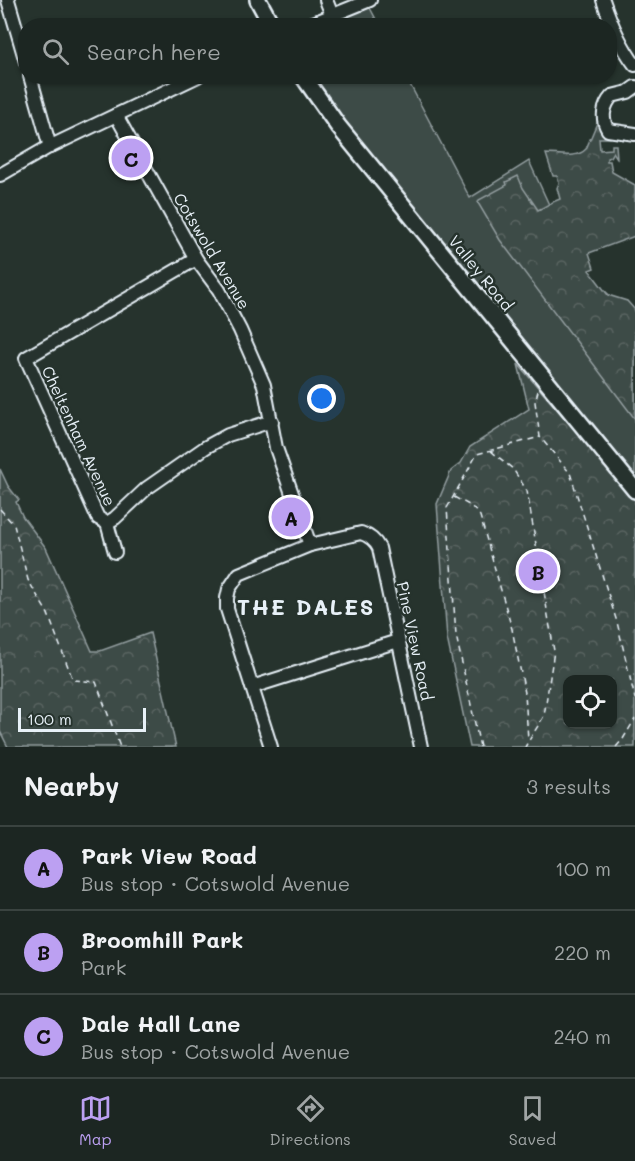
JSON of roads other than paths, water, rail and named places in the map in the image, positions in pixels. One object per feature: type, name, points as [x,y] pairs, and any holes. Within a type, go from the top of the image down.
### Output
[{"type":"main road","points":[[258,0],[268,18]]},
{"type":"main road","name":"Valley Road","points":[[309,84],[338,126],[635,490]]},
{"type":"street","points":[[8,0],[18,34]]},
{"type":"street","points":[[326,0],[332,15]]},
{"type":"street","points":[[325,18],[370,0]]},
{"type":"street","points":[[603,0],[610,18]]},
{"type":"street","points":[[617,36],[635,65]]},
{"type":"street","points":[[32,84],[50,147]]},
{"type":"street","points":[[0,174],[50,147],[181,84]]},
{"type":"street","points":[[635,87],[628,92],[612,96],[604,111],[608,130],[635,134]]},
{"type":"street","name":"Cotswold Avenue","points":[[116,115],[196,259],[219,290],[240,330],[264,385],[276,448],[310,546]]},
{"type":"street","name":"Cheltenham Avenue","points":[[196,259],[26,358],[98,518],[107,523],[115,518],[147,488],[206,447],[228,435],[272,421]]},
{"type":"street","points":[[107,523],[115,552]]},
{"type":"street","name":"Pine View Road","points":[[310,546],[361,532],[376,542],[421,747]]},
{"type":"street","points":[[272,747],[227,609],[226,598],[239,574],[310,546]]},
{"type":"street","points":[[252,687],[398,641]]},
{"type":"place","name":"Dale Hall Lane","points":[[131,158]]},
{"type":"place","name":"Park View Road","points":[[291,517]]},
{"type":"place","name":"Broomhill Park","points":[[538,571]]},
{"type":"district","name":"THE DALES","points":[[306,607]]}]
